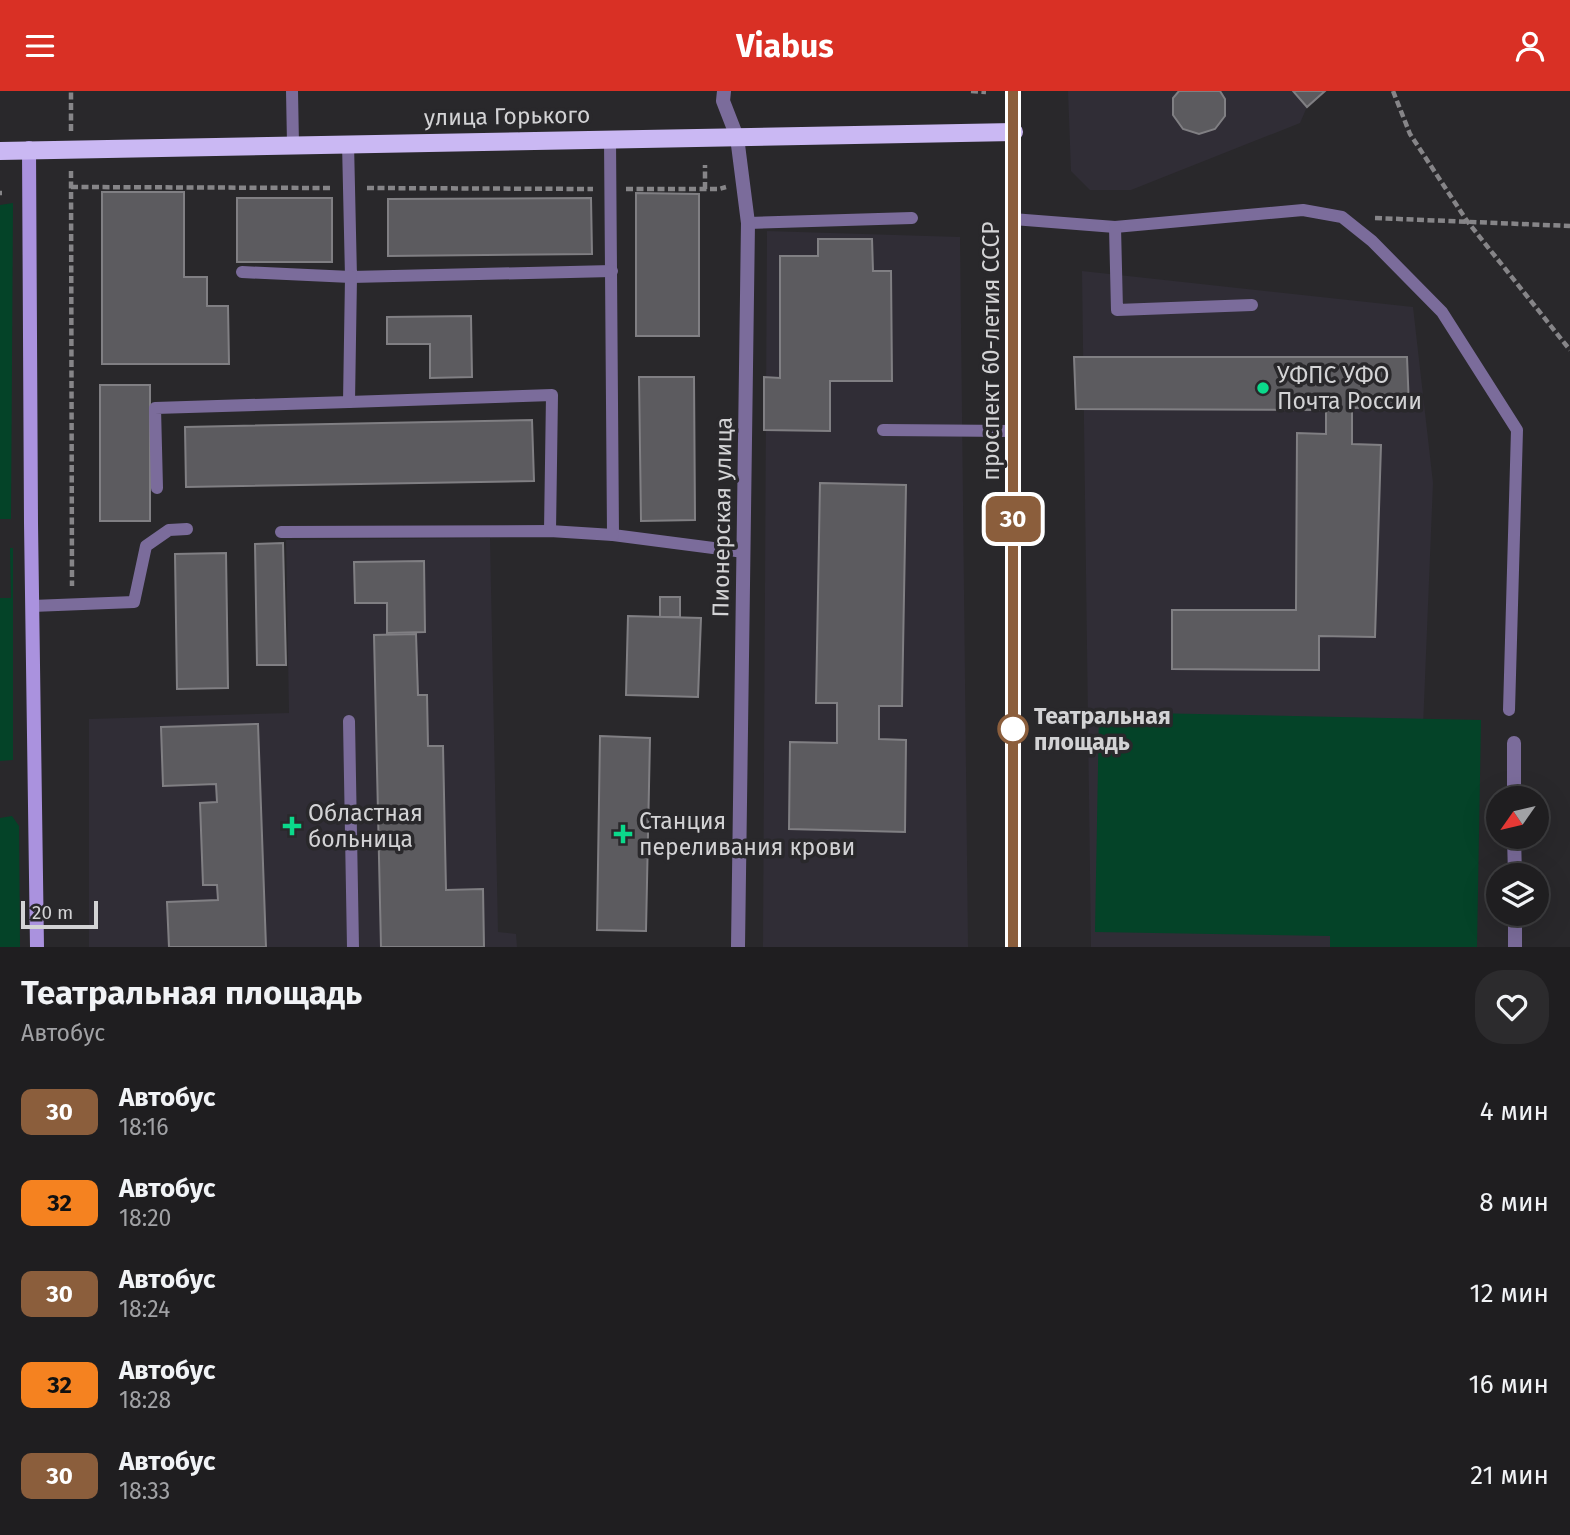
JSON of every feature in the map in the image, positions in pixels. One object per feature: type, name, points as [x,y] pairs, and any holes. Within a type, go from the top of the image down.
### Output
[{"type":"main road","name":"проспект 60-летия СССР","points":[[1013,91],[1013,947]]},
{"type":"main road","name":"улица Горького","points":[[0,151],[29,148],[1014,132]]},
{"type":"main road","points":[[29,148],[37,947]]},
{"type":"street","name":"Пионерская улица","points":[[723,91],[723,100],[737,137],[748,223],[738,947]]},
{"type":"street","points":[[1514,743],[1514,786]]},
{"type":"street","points":[[1515,926],[1515,947]]},
{"type":"lane","points":[[292,91],[293,144]]},
{"type":"lane","points":[[610,139],[613,535]]},
{"type":"lane","points":[[348,143],[351,277],[349,402]]},
{"type":"lane","points":[[1014,219],[1115,227],[1303,210],[1342,217],[1373,241],[1442,312],[1517,430],[1509,711]]},
{"type":"lane","points":[[748,223],[912,218]]},
{"type":"lane","points":[[1115,227],[1116,310],[1252,305]]},
{"type":"lane","points":[[242,272],[351,277],[612,271]]},
{"type":"lane","points":[[157,488],[155,408],[552,395],[550,531]]},
{"type":"lane","points":[[883,430],[1013,431]]},
{"type":"lane","points":[[32,606],[134,602],[146,546],[169,530],[187,529]]},
{"type":"lane","points":[[281,532],[550,531],[613,535],[744,552]]},
{"type":"lane","points":[[349,720],[354,947]]},
{"type":"path","points":[[71,91],[72,604]]},
{"type":"path","points":[[971,91],[986,92]]},
{"type":"path","points":[[1393,91],[1410,134],[1467,221],[1570,350]]},
{"type":"path","points":[[705,165],[705,189]]},
{"type":"path","points":[[71,187],[719,189],[743,181]]},
{"type":"path","points":[[1342,217],[1570,226]]},
{"type":"shaded area","points":[[1068,91],[1293,91],[1307,107],[1300,123],[1131,190],[1090,190],[1071,171]]},
{"type":"shaded area","points":[[767,231],[960,237],[968,947],[763,947]]},
{"type":"shaded area","points":[[1082,271],[1413,307],[1433,483],[1414,947],[1091,947]]},
{"type":"shaded area","name":"Областная больница","points":[[490,538],[498,932],[516,934],[517,947],[89,947],[89,719],[289,713],[286,540]]},
{"type":"green space","points":[[13,203],[11,519],[0,519],[0,205]]},
{"type":"green space","points":[[10,548],[13,548],[13,760],[0,761],[0,598],[11,598]]},
{"type":"green space","points":[[1099,712],[1481,720],[1477,947],[1330,947],[1330,936],[1095,932]]},
{"type":"green space","points":[[12,816],[19,826],[20,947],[0,947],[0,818]]},
{"type":"building","points":[[1179,91],[1220,91],[1225,99],[1225,116],[1215,129],[1199,134],[1183,129],[1173,115],[1173,98]]},
{"type":"building","points":[[1293,91],[1325,91],[1307,107]]},
{"type":"building","points":[[102,192],[184,192],[184,277],[207,277],[207,306],[228,306],[229,364],[102,364]]},
{"type":"building","points":[[636,193],[699,194],[699,336],[636,336]]},
{"type":"building","points":[[237,198],[332,198],[332,262],[237,262]]},
{"type":"building","points":[[591,198],[592,254],[388,256],[388,199]]},
{"type":"building","points":[[818,239],[872,239],[873,271],[891,271],[892,381],[830,381],[830,431],[764,430],[764,377],[780,378],[780,256],[818,256]]},
{"type":"building","points":[[471,316],[472,377],[430,378],[430,344],[387,344],[387,317]]},
{"type":"building","points":[[1074,357],[1407,357],[1409,407],[1352,408],[1352,444],[1381,445],[1375,637],[1319,636],[1319,670],[1172,669],[1172,610],[1296,610],[1297,433],[1326,434],[1326,410],[1076,409]]},
{"type":"building","points":[[639,377],[694,377],[695,520],[641,521]]},
{"type":"building","points":[[100,385],[150,385],[150,521],[100,521]]},
{"type":"building","points":[[532,420],[534,481],[186,487],[185,427]]},
{"type":"building","points":[[820,483],[906,485],[902,706],[879,706],[879,739],[906,740],[905,832],[789,829],[790,742],[837,743],[837,703],[816,703]]},
{"type":"building","points":[[283,543],[286,665],[257,665],[255,544]]},
{"type":"building","points":[[226,553],[228,688],[177,689],[175,554]]},
{"type":"building","points":[[424,561],[425,632],[387,633],[387,603],[355,603],[354,562]]},
{"type":"building","points":[[660,597],[680,597],[680,617],[660,617]]},
{"type":"building","points":[[628,616],[701,618],[698,697],[626,695]]},
{"type":"building","points":[[416,634],[418,695],[427,695],[428,746],[443,746],[446,890],[483,889],[484,947],[381,947],[374,635]]},
{"type":"building","points":[[258,724],[266,947],[169,947],[167,902],[218,900],[217,885],[203,885],[200,803],[217,802],[216,784],[163,786],[161,727]]},
{"type":"building","name":"Станция переливания крови","points":[[600,736],[650,738],[646,931],[597,930]]},
{"type":"bus line","name":"30","points":[[1013,91],[1013,947]]},
{"type":"place","name":"УФПС УФО Почта России","points":[[1263,388]]},
{"type":"place","name":"Театральная площадь","points":[[1013,729]]},
{"type":"place","name":"Областная больница","points":[[292,826]]},
{"type":"place","name":"Станция переливания крови","points":[[623,834]]}]
